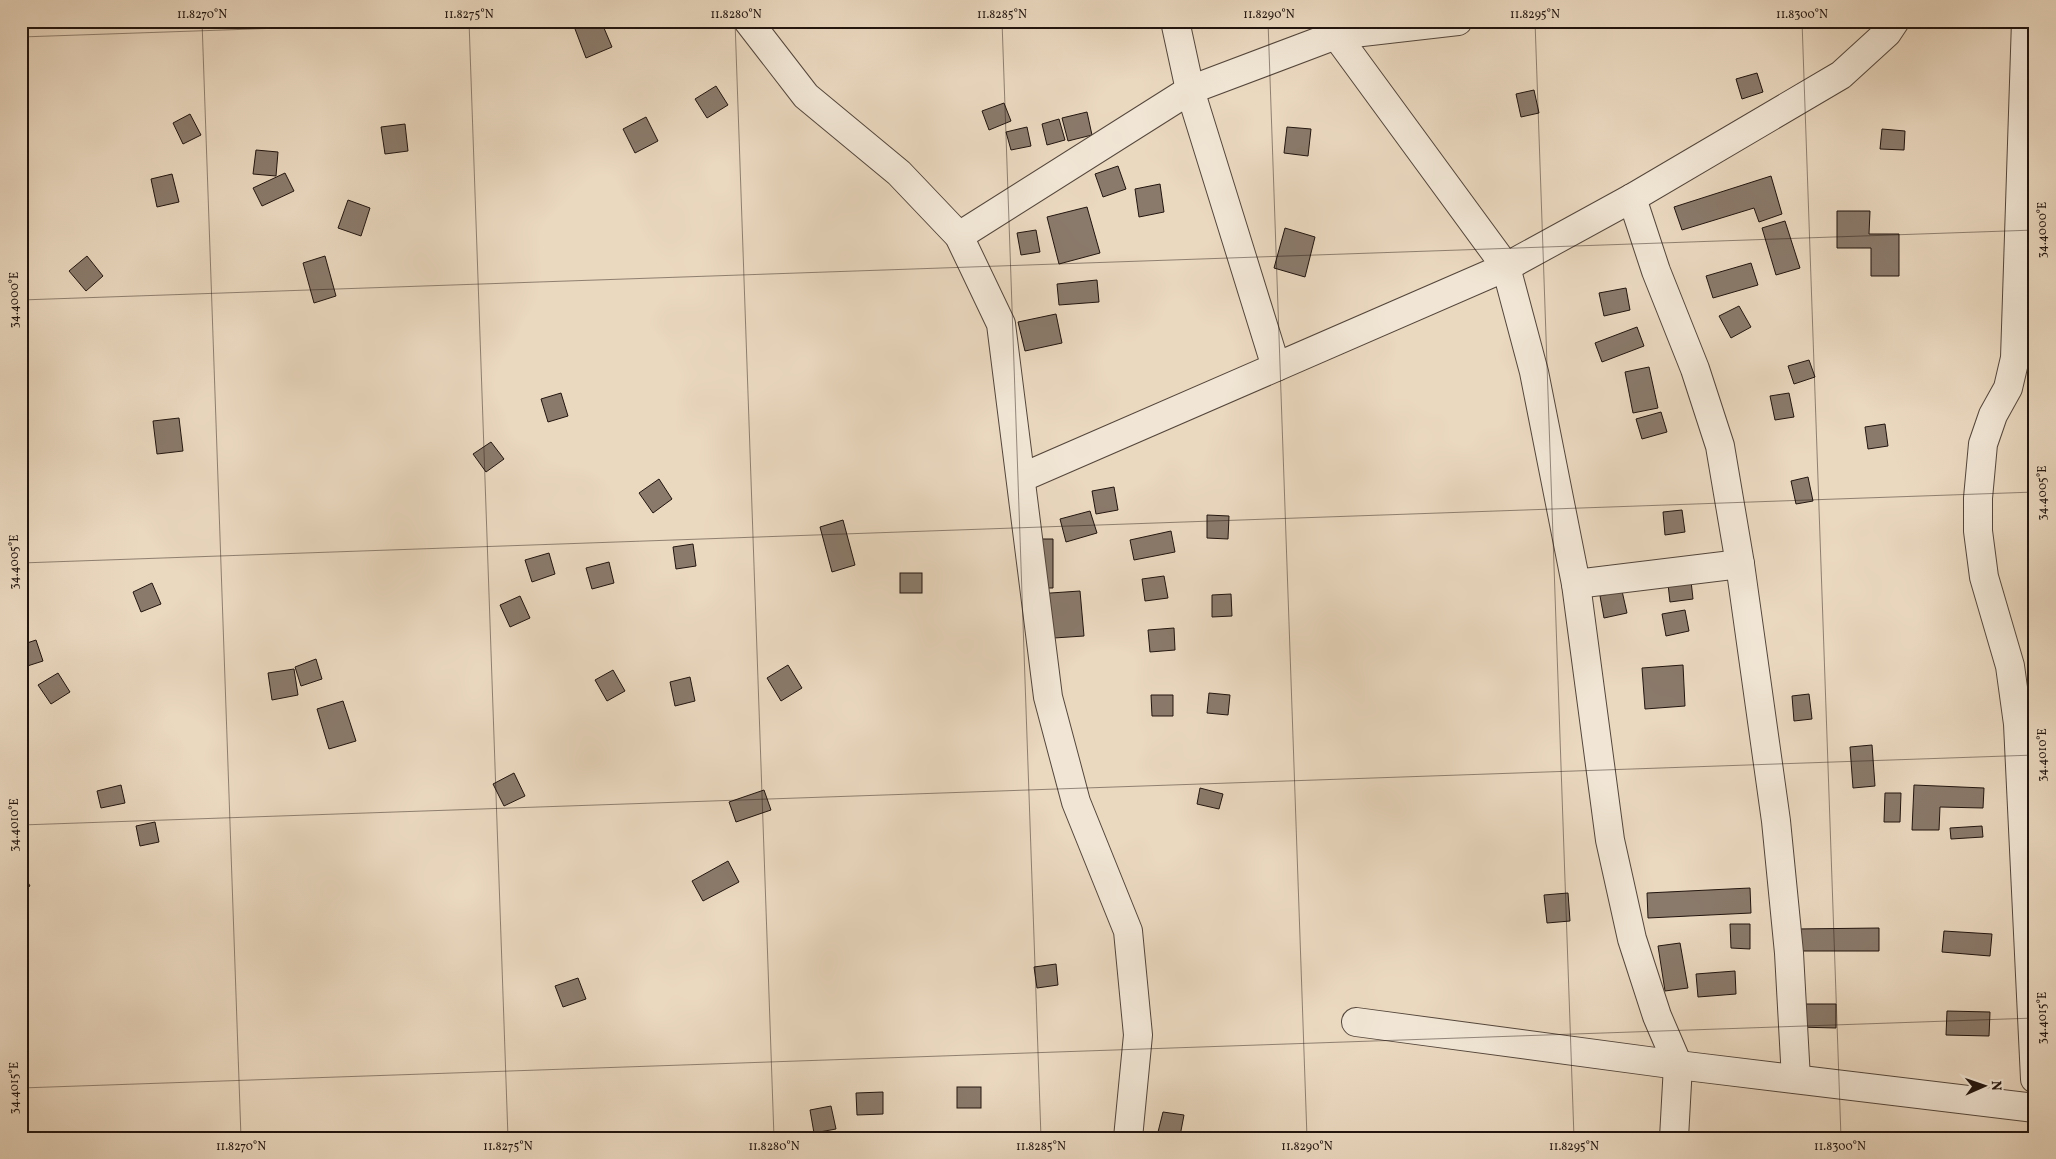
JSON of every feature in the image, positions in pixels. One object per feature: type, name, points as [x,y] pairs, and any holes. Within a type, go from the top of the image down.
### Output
[{"type":"street","points":[[748,21],[806,96],[900,173],[959,236],[1001,324],[1048,698],[1076,802],[1128,931],[1138,1035],[1128,1138]]},
{"type":"street","points":[[1175,21],[1190,90],[1276,367]]},
{"type":"street","points":[[959,236],[1190,90],[1336,35],[1381,26],[1458,21]]},
{"type":"street","points":[[1020,478],[1506,267],[1632,198],[1841,75],[1887,33],[1895,21]]},
{"type":"street","points":[[2026,21],[2015,358],[2008,388],[1993,415],[1983,444],[1978,498],[1978,531],[1984,577],[2010,666],[2018,724],[2030,902],[2035,1079]]},
{"type":"street","points":[[1336,35],[1506,267],[1534,372],[1576,584],[1610,840],[1632,939],[1657,1016],[1678,1065],[1674,1138]]},
{"type":"street","points":[[1632,198],[1656,271],[1695,369],[1720,446],[1740,564],[1776,821],[1789,952],[1796,1079]]},
{"type":"street","points":[[1576,584],[1740,564]]},
{"type":"street","points":[[1356,1022],[1678,1065],[2035,1108]]},
{"type":"building","points":[[572,21],[601,21],[612,47],[586,58]]},
{"type":"building","points":[[1757,73],[1763,92],[1742,99],[1736,79]]},
{"type":"building","points":[[716,86],[728,105],[707,118],[695,99]]},
{"type":"building","points":[[1534,90],[1539,113],[1521,117],[1516,94]]},
{"type":"building","points":[[1004,103],[1011,121],[989,130],[982,111]]},
{"type":"building","points":[[1087,112],[1092,135],[1068,141],[1062,118]]},
{"type":"building","points":[[190,114],[201,135],[183,144],[173,123]]},
{"type":"building","points":[[646,117],[658,141],[635,153],[623,129]]},
{"type":"building","points":[[1059,119],[1065,140],[1047,145],[1042,124]]},
{"type":"building","points":[[405,124],[408,151],[385,154],[381,127]]},
{"type":"building","points":[[1027,127],[1031,146],[1011,150],[1006,132]]},
{"type":"building","points":[[1287,127],[1311,129],[1308,156],[1284,153]]},
{"type":"building","points":[[1882,129],[1905,131],[1904,150],[1880,149]]},
{"type":"building","points":[[256,150],[278,152],[276,176],[253,174]]},
{"type":"building","points":[[1118,166],[1126,189],[1103,197],[1095,174]]},
{"type":"building","points":[[285,173],[294,191],[262,206],[253,188]]},
{"type":"building","points":[[172,174],[179,202],[157,207],[151,179]]},
{"type":"building","points":[[1771,176],[1782,214],[1759,222],[1754,208],[1682,230],[1674,207]]},
{"type":"building","points":[[1160,184],[1164,212],[1139,217],[1135,189]]},
{"type":"building","points":[[348,200],[370,208],[361,236],[338,228]]},
{"type":"building","points":[[1087,207],[1100,253],[1059,264],[1047,217]]},
{"type":"building","points":[[1837,211],[1870,211],[1869,234],[1899,234],[1899,276],[1871,276],[1871,248],[1837,248]]},
{"type":"building","points":[[1785,221],[1800,268],[1776,275],[1762,228]]},
{"type":"building","points":[[1285,228],[1315,237],[1305,277],[1274,268]]},
{"type":"building","points":[[1036,230],[1040,252],[1021,255],[1017,233]]},
{"type":"building","points":[[87,256],[103,276],[86,291],[69,271]]},
{"type":"building","points":[[325,256],[336,296],[314,303],[303,263]]},
{"type":"building","points":[[1751,263],[1758,285],[1713,298],[1706,276]]},
{"type":"building","points":[[1097,280],[1099,302],[1059,305],[1057,284]]},
{"type":"building","points":[[1626,288],[1630,310],[1604,316],[1599,293]]},
{"type":"building","points":[[1739,306],[1751,327],[1731,338],[1719,316]]},
{"type":"building","points":[[1056,314],[1062,343],[1025,351],[1018,322]]},
{"type":"building","points":[[1637,327],[1644,346],[1602,362],[1595,343]]},
{"type":"building","points":[[1809,360],[1815,377],[1794,384],[1788,366]]},
{"type":"building","points":[[1649,367],[1658,408],[1633,413],[1625,372]]},
{"type":"building","points":[[561,393],[568,416],[548,422],[541,399]]},
{"type":"building","points":[[1789,393],[1794,417],[1775,420],[1770,396]]},
{"type":"building","points":[[1661,412],[1667,432],[1642,439],[1636,419]]},
{"type":"building","points":[[179,418],[183,451],[157,454],[153,421]]},
{"type":"building","points":[[1885,424],[1888,446],[1868,449],[1865,427]]},
{"type":"building","points":[[491,442],[504,459],[486,472],[473,454]]},
{"type":"building","points":[[1808,477],[1813,501],[1796,504],[1791,481]]},
{"type":"building","points":[[659,479],[672,499],[653,513],[639,493]]},
{"type":"building","points":[[1114,487],[1118,510],[1096,514],[1092,491]]},
{"type":"building","points":[[1682,510],[1685,532],[1665,535],[1663,512]]},
{"type":"building","points":[[1090,511],[1097,533],[1066,542],[1060,519]]},
{"type":"building","points":[[1207,515],[1229,516],[1228,539],[1207,538]]},
{"type":"building","points":[[843,520],[855,565],[832,572],[820,527]]},
{"type":"building","points":[[1171,531],[1175,552],[1134,560],[1130,540]]},
{"type":"building","points":[[1031,539],[1053,539],[1053,588],[1032,588]]},
{"type":"building","points":[[693,544],[696,566],[676,569],[673,547]]},
{"type":"building","points":[[549,553],[555,574],[532,582],[525,560]]},
{"type":"building","points":[[609,562],[614,583],[592,589],[586,568]]},
{"type":"building","points":[[900,573],[922,573],[922,593],[900,593]]},
{"type":"building","points":[[1164,576],[1168,598],[1145,601],[1142,579]]},
{"type":"building","points":[[1691,581],[1693,599],[1670,602],[1668,584]]},
{"type":"building","points":[[152,583],[161,604],[141,612],[133,592]]},
{"type":"building","points":[[1080,591],[1084,636],[1039,639],[1036,594]]},
{"type":"building","points":[[1622,591],[1627,613],[1604,618],[1600,596]]},
{"type":"building","points":[[1231,594],[1232,616],[1212,617],[1212,595]]},
{"type":"building","points":[[520,596],[530,618],[510,627],[500,605]]},
{"type":"building","points":[[1685,610],[1689,631],[1666,636],[1662,614]]},
{"type":"building","points":[[1174,628],[1175,650],[1150,652],[1148,630]]},
{"type":"building","points":[[36,640],[43,661],[21,668],[21,645]]},
{"type":"building","points":[[316,659],[322,679],[301,686],[295,667]]},
{"type":"building","points":[[788,665],[802,688],[781,701],[767,678]]},
{"type":"building","points":[[1683,665],[1685,706],[1645,709],[1642,668]]},
{"type":"building","points":[[294,669],[298,695],[272,700],[268,673]]},
{"type":"building","points":[[613,670],[625,691],[607,701],[595,680]]},
{"type":"building","points":[[58,673],[70,692],[51,704],[38,685]]},
{"type":"building","points":[[690,677],[695,701],[675,706],[670,682]]},
{"type":"building","points":[[1209,693],[1230,695],[1228,715],[1207,713]]},
{"type":"building","points":[[1809,694],[1812,719],[1794,721],[1792,696]]},
{"type":"building","points":[[1151,695],[1173,695],[1173,716],[1152,716]]},
{"type":"building","points":[[343,701],[356,741],[329,749],[317,709]]},
{"type":"building","points":[[1872,745],[1875,786],[1853,788],[1850,747]]},
{"type":"building","points":[[514,773],[525,796],[504,806],[493,784]]},
{"type":"building","points":[[121,785],[125,803],[101,808],[97,791]]},
{"type":"building","points":[[1914,785],[1984,788],[1983,808],[1940,807],[1939,830],[1912,830]]},
{"type":"building","points":[[1200,788],[1223,794],[1219,809],[1197,804]]},
{"type":"building","points":[[764,790],[771,810],[736,822],[729,802]]},
{"type":"building","points":[[1885,793],[1901,793],[1900,822],[1884,822]]},
{"type":"building","points":[[155,822],[159,842],[140,846],[136,826]]},
{"type":"building","points":[[1982,826],[1983,837],[1951,839],[1950,828]]},
{"type":"building","points":[[728,861],[739,882],[703,901],[692,881]]},
{"type":"building","points":[[21,870],[30,886],[21,891]]},
{"type":"building","points":[[1750,888],[1751,913],[1648,918],[1647,893]]},
{"type":"building","points":[[1568,893],[1570,921],[1547,923],[1544,895]]},
{"type":"building","points":[[1730,924],[1750,924],[1750,949],[1731,948]]},
{"type":"building","points":[[1879,928],[1879,951],[1796,951],[1796,929]]},
{"type":"building","points":[[1944,931],[1992,934],[1990,956],[1942,952]]},
{"type":"building","points":[[1680,943],[1688,988],[1665,991],[1658,946]]},
{"type":"building","points":[[1056,964],[1058,985],[1037,988],[1034,967]]},
{"type":"building","points":[[1735,971],[1736,994],[1698,997],[1696,974]]},
{"type":"building","points":[[578,978],[586,999],[563,1007],[555,986]]},
{"type":"building","points":[[1798,1004],[1836,1004],[1836,1028],[1797,1027]]},
{"type":"building","points":[[1947,1011],[1990,1012],[1989,1036],[1946,1035]]},
{"type":"building","points":[[957,1087],[981,1087],[981,1108],[957,1108]]},
{"type":"building","points":[[883,1092],[883,1114],[857,1115],[856,1093]]},
{"type":"building","points":[[831,1106],[836,1129],[814,1133],[810,1110]]},
{"type":"building","points":[[1163,1112],[1184,1115],[1180,1136],[1158,1132]]}]
